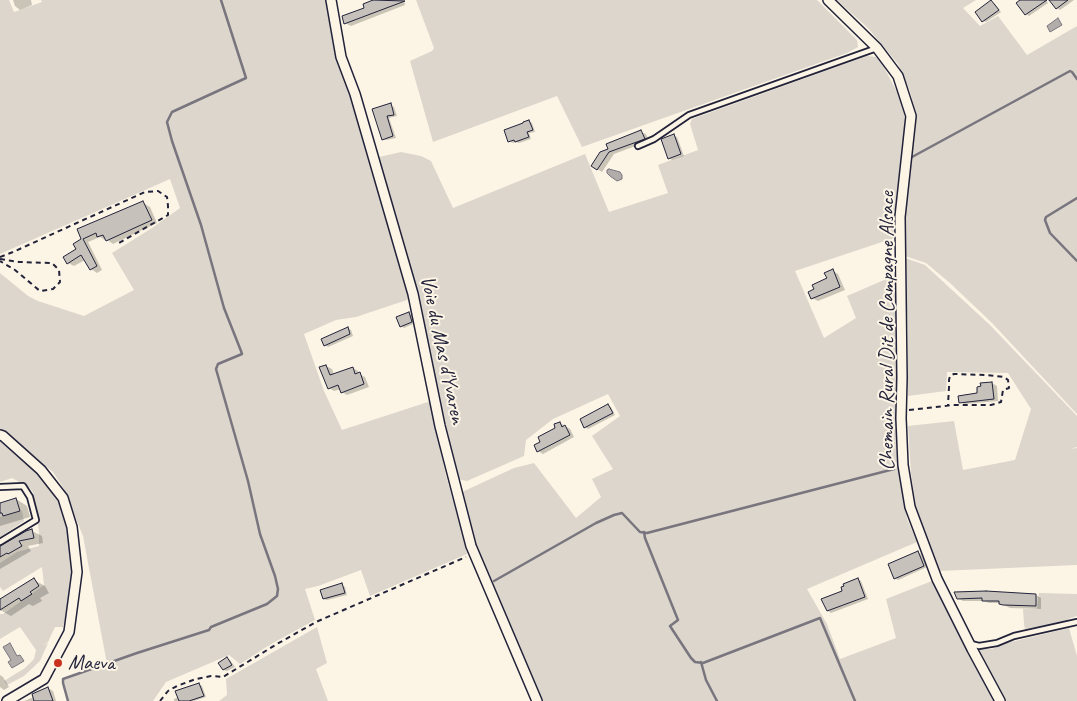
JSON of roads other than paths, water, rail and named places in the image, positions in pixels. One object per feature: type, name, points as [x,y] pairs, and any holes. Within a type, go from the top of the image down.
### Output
[{"type":"street","name":"Voie du Mas d'Yvaren","points":[[331,0],[341,56],[355,94],[413,294],[440,426],[471,546],[537,701]]},
{"type":"street","name":"Chemain Rural Dit de Campagne Alsace","points":[[828,0],[877,48],[898,76],[911,116],[900,217],[903,465],[910,507],[937,579],[1000,701]]},
{"type":"street","points":[[0,435],[41,470],[63,498],[72,527],[77,572],[69,632],[44,679],[7,701]]},
{"type":"lane","points":[[638,146],[654,139],[689,115],[877,48]]},
{"type":"lane","points":[[0,487],[23,486],[30,497],[36,520],[0,542]]},
{"type":"lane","points":[[970,644],[979,646],[997,644],[1014,636],[1077,622]]},
{"type":"waterway","points":[[68,701],[63,679],[209,630],[211,627],[267,604],[277,596],[278,589],[275,576],[260,534],[248,481],[216,369],[218,364],[242,354],[224,308],[201,225],[167,122],[172,112],[246,78],[221,0]]},
{"type":"waterway","points":[[912,157],[1070,71],[1077,79]]},
{"type":"waterway","points":[[1077,198],[1046,217],[1045,220],[1050,233],[1077,261]]},
{"type":"waterway","points":[[494,581],[596,523],[614,515],[622,513],[640,532],[647,533],[894,469]]},
{"type":"waterway","points":[[644,532],[678,620],[670,626],[695,662],[703,663],[820,618],[855,701]]},
{"type":"waterway","points":[[701,662],[706,680],[717,701]]},
{"type":"place","name":"Maeva","points":[[58,663]]}]
